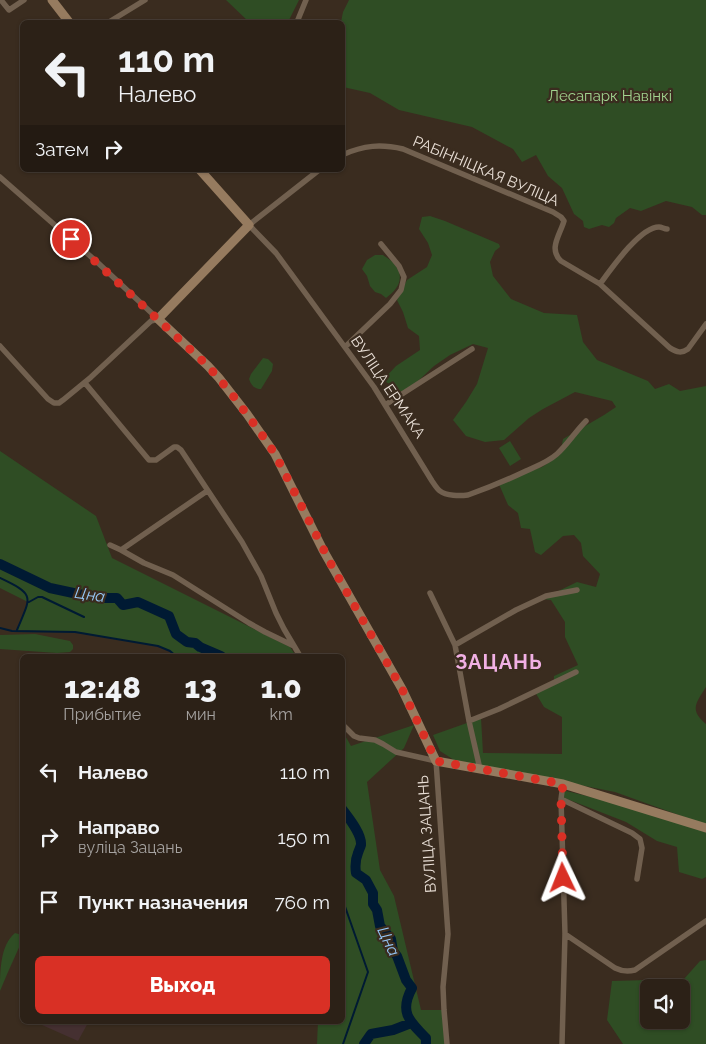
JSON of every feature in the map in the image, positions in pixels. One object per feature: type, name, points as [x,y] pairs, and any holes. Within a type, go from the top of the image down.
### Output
[{"type":"street","points":[[1,0],[9,10],[24,0]]},
{"type":"street","points":[[52,0],[67,20]]},
{"type":"street","points":[[112,20],[145,0]]},
{"type":"street","points":[[298,20],[306,0]]},
{"type":"street","name":"РАБІННІЦКАЯ ВУЛІЦА","points":[[345,154],[366,146],[388,146],[403,149],[553,212],[564,221],[554,248],[556,256],[560,261],[600,284],[675,351],[680,353],[688,349],[706,324]]},
{"type":"street","name":"ВУЛІЦА ЕРМАКА","points":[[202,172],[276,253],[374,387],[440,492],[464,496],[499,484],[545,462],[556,455],[586,422]]},
{"type":"street","points":[[0,346],[48,400],[52,403],[61,402],[85,383],[150,321],[158,320],[250,224],[316,172]]},
{"type":"street","name":"ВУЛІЦА ЗАЦАНЬ","points":[[0,177],[97,262],[214,372],[248,414],[275,454],[323,550],[402,689],[436,761],[448,934],[443,987],[447,1044]]},
{"type":"street","points":[[600,284],[632,243],[658,227],[667,229]]},
{"type":"street","points":[[344,347],[390,304],[401,290],[404,277],[399,266],[381,244]]},
{"type":"street","points":[[385,405],[472,349]]},
{"type":"street","points":[[85,383],[149,460],[156,460],[172,447],[177,447],[181,450],[242,542],[261,576],[276,613],[299,654]]},
{"type":"street","points":[[121,550],[208,491]]},
{"type":"street","points":[[110,545],[144,563],[173,575],[248,623],[294,646]]},
{"type":"street","points":[[455,645],[516,610],[546,596],[577,590]]},
{"type":"street","points":[[430,593],[455,645],[480,770]]},
{"type":"street","points":[[469,721],[499,709],[576,672]]},
{"type":"street","points":[[345,727],[354,736],[375,740],[396,752],[480,770],[563,784],[706,828]]},
{"type":"street","points":[[562,1044],[565,934],[561,799],[563,784]]},
{"type":"street","points":[[561,799],[632,833],[640,839],[642,848],[637,878]]},
{"type":"street","points":[[565,934],[615,968],[622,971],[630,971],[635,970],[706,921]]},
{"type":"shaded area","points":[[42,1024],[87,1024],[78,1041]]},
{"type":"green space","points":[[226,0],[299,0],[289,20],[247,20]]},
{"type":"green space","name":"Лесапарк Навінкі","points":[[349,0],[706,0],[706,215],[702,215],[692,207],[666,201],[641,211],[630,208],[616,218],[609,227],[602,225],[589,229],[584,227],[583,221],[574,214],[562,188],[548,176],[536,155],[522,162],[513,149],[472,127],[399,110],[370,93],[345,87],[345,20],[341,20]]},
{"type":"green space","points":[[430,216],[499,244],[500,247],[495,251],[490,262],[493,276],[511,299],[544,313],[577,315],[583,342],[597,360],[648,381],[655,389],[669,384],[680,391],[706,386],[706,687],[697,702],[696,710],[697,715],[706,724],[706,823],[701,823],[615,792],[454,760],[440,751],[433,735],[481,718],[483,753],[562,754],[562,717],[544,707],[535,692],[554,683],[554,676],[578,665],[565,637],[565,622],[551,600],[542,599],[577,582],[596,587],[600,574],[583,556],[581,543],[574,535],[563,536],[541,555],[535,552],[530,529],[521,528],[518,513],[508,505],[498,482],[542,467],[560,455],[563,439],[616,407],[612,401],[575,392],[529,418],[504,440],[485,442],[466,436],[453,420],[477,384],[488,348],[473,344],[450,355],[402,392],[383,380],[396,366],[420,350],[419,336],[408,328],[397,300],[407,280],[427,267],[432,255],[428,243],[419,229],[422,217]]},
{"type":"green space","points":[[375,255],[383,255],[392,261],[399,271],[400,280],[396,288],[386,298],[375,292],[370,286],[367,276],[362,269],[367,260]]},
{"type":"green space","points":[[263,358],[268,359],[273,364],[272,371],[261,389],[259,389],[253,386],[249,379]]},
{"type":"green space","points":[[510,441],[521,459],[510,466],[499,448]]},
{"type":"green space","points":[[0,451],[96,516],[112,558],[290,647],[295,654],[174,654],[158,646],[75,632],[17,630],[28,602],[0,588]]},
{"type":"green space","points":[[35,634],[70,641],[73,649],[70,652],[57,653],[0,649],[0,635]]},
{"type":"green space","points":[[414,725],[404,748],[367,782],[380,870],[394,896],[421,1010],[444,1010],[447,1044],[317,1044],[318,1024],[345,1024],[345,736],[351,746]]},
{"type":"green space","points":[[562,790],[612,802],[706,832],[706,877],[702,879],[679,872],[677,847],[657,841],[626,822],[562,797]]},
{"type":"green space","points":[[15,933],[20,934],[20,945],[0,991],[2,959],[6,944]]},
{"type":"green space","points":[[706,960],[706,1044],[623,1044],[607,1020],[612,981],[640,980],[640,1029],[690,1029],[690,979],[684,979],[700,961]]},
{"type":"waterway","name":"Цна","points":[[0,564],[50,588],[103,598],[117,598],[123,605],[138,602],[169,616],[176,634],[187,642],[195,643],[216,654]]},
{"type":"waterway","points":[[0,578],[20,589],[27,598],[25,610],[17,630]]},
{"type":"waterway","points":[[29,602],[42,597],[84,617]]},
{"type":"waterway","points":[[0,628],[12,631],[75,632],[158,646],[174,654]]},
{"type":"waterway","name":"Цна","points":[[345,813],[361,841],[355,865],[356,873],[366,880],[373,893],[373,904],[377,910],[380,926],[391,939],[393,951],[397,956],[406,980],[412,988],[408,996],[406,1010],[411,1021],[426,1038],[426,1044]]},
{"type":"waterway","points":[[343,1044],[368,972],[345,907]]},
{"type":"waterway","points":[[364,1044],[371,1034],[393,1030],[411,1023]]},
{"type":"district","name":"ЗАЦАНЬ","points":[[499,662]]},
{"type":"route","points":[[71,239],[208,366],[248,414],[275,454],[333,568],[402,689],[436,761],[563,784],[561,799],[563,878]]}]
